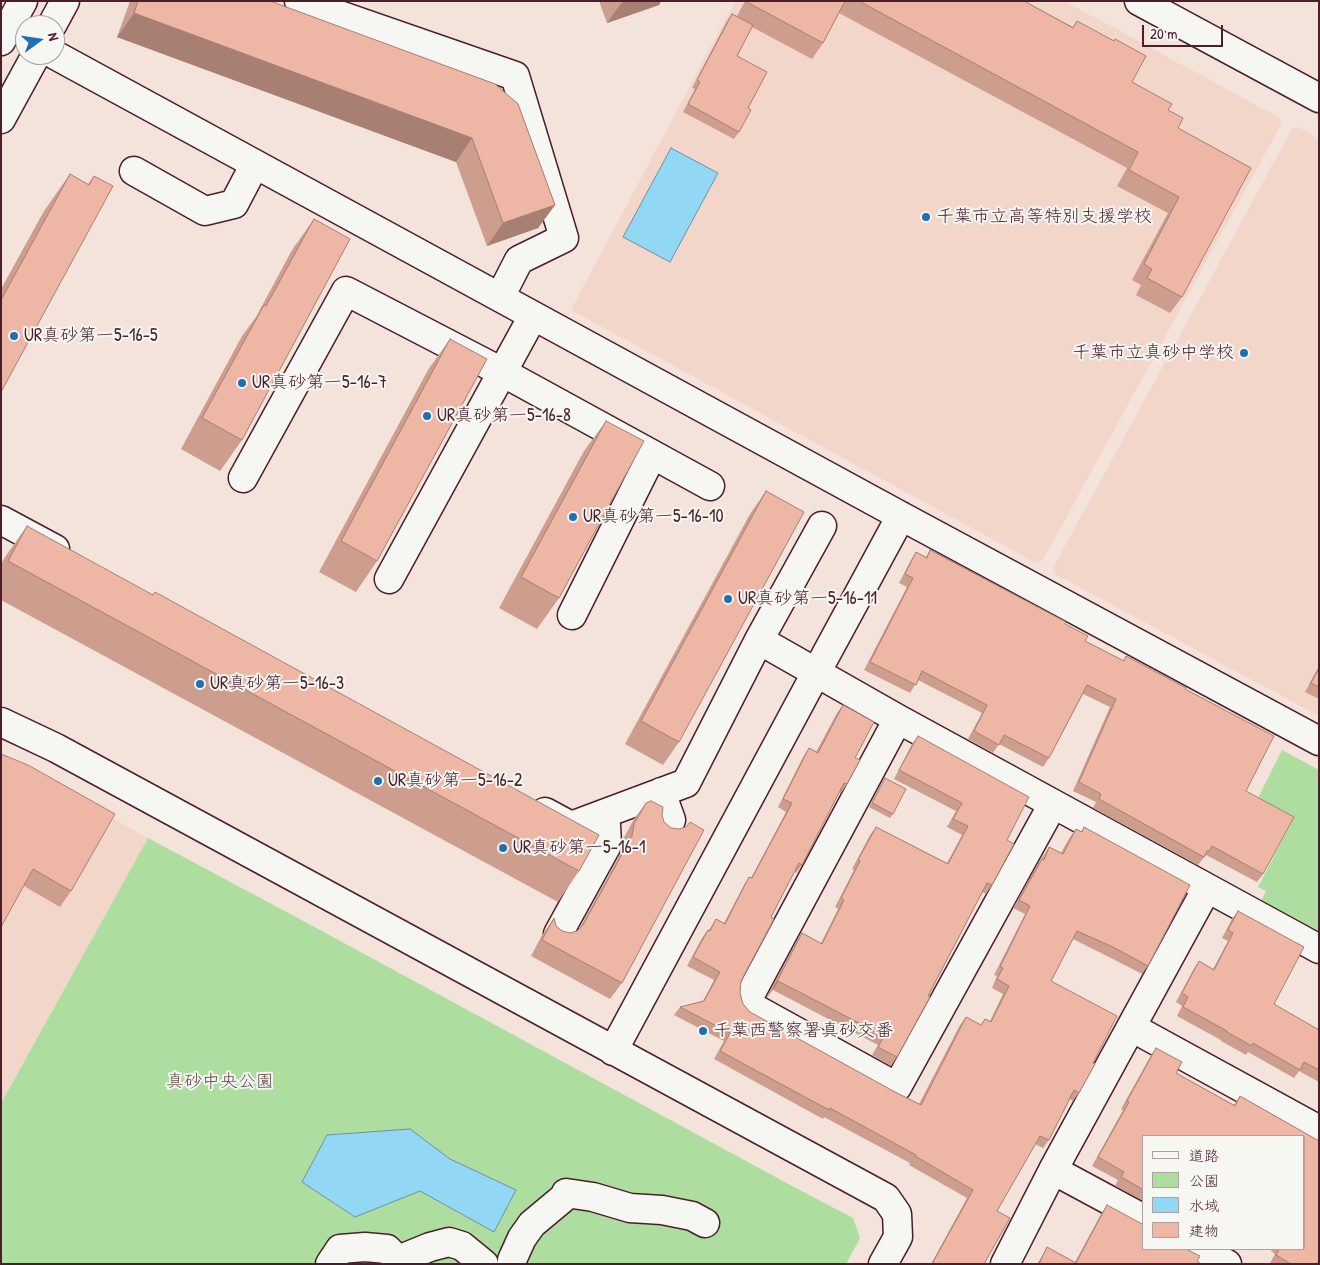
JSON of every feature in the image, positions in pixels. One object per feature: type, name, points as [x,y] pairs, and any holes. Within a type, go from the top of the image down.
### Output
[{"type":"street","points":[[9,34],[23,1]]},
{"type":"street","points":[[57,15],[65,1]]},
{"type":"street","points":[[299,1],[515,76],[564,238],[519,260],[500,297]]},
{"type":"street","points":[[1139,1],[1319,98]]},
{"type":"street","points":[[65,60],[901,516],[1319,741]]},
{"type":"street","points":[[1,119],[31,65]]},
{"type":"street","points":[[134,171],[205,211],[234,204],[256,164]]},
{"type":"street","points":[[243,478],[346,291],[502,372],[710,486]]},
{"type":"street","points":[[389,579],[533,316]]},
{"type":"street","points":[[572,615],[652,454]]},
{"type":"street","points":[[613,1051],[901,516]]},
{"type":"street","points":[[1,520],[78,562]]},
{"type":"street","points":[[519,799],[571,826],[686,783],[758,640],[822,526]]},
{"type":"street","points":[[758,640],[1052,804],[1319,949]]},
{"type":"street","points":[[898,719],[749,997],[752,1007],[897,1087],[1052,804]]},
{"type":"street","points":[[1,722],[65,753],[886,1198],[897,1214],[898,1237],[883,1264]]},
{"type":"street","points":[[660,792],[671,820],[666,830]]},
{"type":"street","points":[[558,934],[607,845],[606,825],[602,815]]},
{"type":"street","points":[[1005,1264],[1053,1170],[1207,888]]},
{"type":"street","points":[[1131,1027],[1319,1130]]},
{"type":"street","points":[[1053,1170],[1142,1218]]},
{"type":"street","points":[[512,1264],[522,1238],[532,1224],[564,1196],[593,1198],[630,1208],[662,1210],[692,1216],[705,1223]]},
{"type":"street","points":[[330,1264],[340,1249],[365,1247],[388,1249],[397,1262],[430,1247],[449,1242],[462,1246],[484,1264]]},
{"type":"street","points":[[1201,1250],[1227,1264]]},
{"type":"shaded area","name":"千葉市立高等特別支援学校","points":[[735,1],[1065,1],[1278,117],[1282,123],[1043,560],[1036,563],[571,310]]},
{"type":"shaded area","name":"千葉市立真砂中学校","points":[[1298,127],[1319,139],[1319,716],[1055,574],[1053,568],[1292,129]]},
{"type":"shaded area","points":[[1,759],[12,763],[148,838],[1,1102]]},
{"type":"green space","points":[[1282,750],[1319,770],[1319,934],[1260,903],[1266,891],[1258,887],[1291,823],[1255,804]]},
{"type":"green space","name":"真砂中央公園","points":[[148,838],[853,1218],[860,1238],[846,1264],[1,1264],[1,1103]]},
{"type":"water","points":[[671,148],[718,173],[670,262],[623,237]]},
{"type":"water","points":[[410,1129],[450,1159],[516,1190],[494,1232],[420,1191],[355,1217],[302,1182],[327,1135]]},
{"type":"building","points":[[138,1],[270,1],[495,84],[518,104],[555,205],[503,223],[472,138],[134,13]]},
{"type":"building","points":[[748,1],[845,1],[823,43]]},
{"type":"building","points":[[859,1],[1024,1],[1073,28],[1077,21],[1146,56],[1132,82],[1172,104],[1168,110],[1183,118],[1178,128],[1251,168],[1182,297],[1147,278],[1152,269],[1144,264],[1179,197],[1129,170],[1138,152]]},
{"type":"building","points":[[732,14],[753,25],[737,56],[767,72],[748,108],[751,110],[739,132],[688,104],[700,82],[697,80]]},
{"type":"building","name":"UR真砂第一5-16-5","points":[[70,174],[89,185],[94,176],[113,186],[1,392],[1,300]]},
{"type":"building","points":[[314,219],[350,239],[242,440],[202,418]]},
{"type":"building","points":[[450,339],[487,359],[377,561],[341,541]]},
{"type":"building","name":"UR真砂第一5-16-10","points":[[606,421],[644,441],[559,598],[521,577]]},
{"type":"building","points":[[766,491],[804,512],[679,742],[641,721]]},
{"type":"building","points":[[27,526],[153,595],[155,592],[599,835],[579,871],[8,561]]},
{"type":"building","points":[[930,550],[1066,622],[1065,624],[1088,636],[1085,641],[1124,661],[1126,656],[1274,736],[1246,791],[1294,817],[1263,874],[1212,846],[1204,857],[1099,799],[1101,794],[1079,782],[1116,699],[1087,685],[1049,758],[1004,735],[999,745],[974,731],[987,705],[922,671],[916,685],[870,662],[913,578],[905,574],[916,552],[927,558]]},
{"type":"building","points":[[1319,668],[1319,687],[1311,683]]},
{"type":"building","points":[[843,705],[874,722],[855,758],[860,760],[847,784],[844,783],[802,865],[799,863],[771,917],[774,919],[741,981],[740,993],[743,1004],[750,1012],[895,1092],[921,1105],[966,1017],[981,1025],[985,1019],[991,1022],[1009,986],[997,979],[1003,968],[1000,967],[1030,906],[1019,900],[1042,859],[1044,860],[1049,847],[1063,854],[1076,829],[1082,832],[1084,827],[1190,885],[1148,966],[1113,947],[1077,931],[1051,981],[1117,1016],[1093,1063],[1095,1064],[1079,1093],[1074,1090],[1049,1140],[1040,1136],[997,1211],[1010,1218],[984,1264],[935,1264],[933,1262],[973,1190],[916,1155],[720,1051],[730,1033],[680,1007],[704,1001],[720,972],[693,957],[716,919],[725,924],[749,877],[752,878],[792,803],[783,799],[809,748],[818,753]]},
{"type":"building","points":[[918,736],[1029,797],[1007,840],[1014,844],[992,885],[987,883],[928,996],[930,997],[897,1057],[878,1047],[884,1036],[778,981],[773,989],[802,933],[822,944],[844,900],[841,898],[860,861],[858,860],[876,827],[948,864],[968,826],[953,819],[962,803],[899,770]]},
{"type":"building","points":[[1,754],[28,765],[115,814],[71,891],[33,869],[1,927]]},
{"type":"building","points":[[885,778],[906,789],[893,814],[872,803]]},
{"type":"building","points":[[651,801],[663,807],[662,815],[664,822],[671,828],[679,829],[686,827],[690,822],[704,830],[622,983],[542,940],[554,918],[556,926],[562,931],[570,933],[577,931],[583,925],[632,836],[634,824],[646,803]]},
{"type":"building","points":[[1238,911],[1304,947],[1274,1004],[1319,1030],[1319,1070],[1304,1062],[1300,1070],[1253,1043],[1252,1046],[1183,1007],[1188,997],[1182,993],[1199,961],[1214,970],[1233,933],[1228,930]]},
{"type":"building","points":[[1156,1048],[1182,1062],[1176,1073],[1235,1106],[1240,1096],[1319,1141],[1319,1260],[1317,1264],[1291,1264],[1276,1255],[1278,1250],[1305,1250],[1305,1135],[1142,1135],[1142,1189],[1121,1177],[1124,1172],[1098,1157],[1129,1102],[1127,1101]]},
{"type":"building","points":[[1107,1205],[1142,1224],[1142,1250],[1188,1250],[1200,1256],[1197,1261],[1201,1264],[1039,1264],[1047,1247],[1076,1263]]},
{"type":"place","name":"千葉市立高等特別支援学校","points":[[926,217]]},
{"type":"place","name":"UR真砂第一5-16-5","points":[[14,336]]},
{"type":"place","name":"千葉市立真砂中学校","points":[[1244,353]]},
{"type":"place","name":"UR真砂第一5-16-7","points":[[242,383]]},
{"type":"place","name":"UR真砂第一5-16-8","points":[[427,416]]},
{"type":"place","name":"UR真砂第一5-16-10","points":[[573,517]]},
{"type":"place","name":"UR真砂第一5-16-11","points":[[728,599]]},
{"type":"place","name":"UR真砂第一5-16-3","points":[[200,684]]},
{"type":"place","name":"UR真砂第一5-16-2","points":[[378,781]]},
{"type":"place","name":"UR真砂第一5-16-1","points":[[503,848]]},
{"type":"place","name":"千葉西警察署真砂交番","points":[[703,1031]]}]
